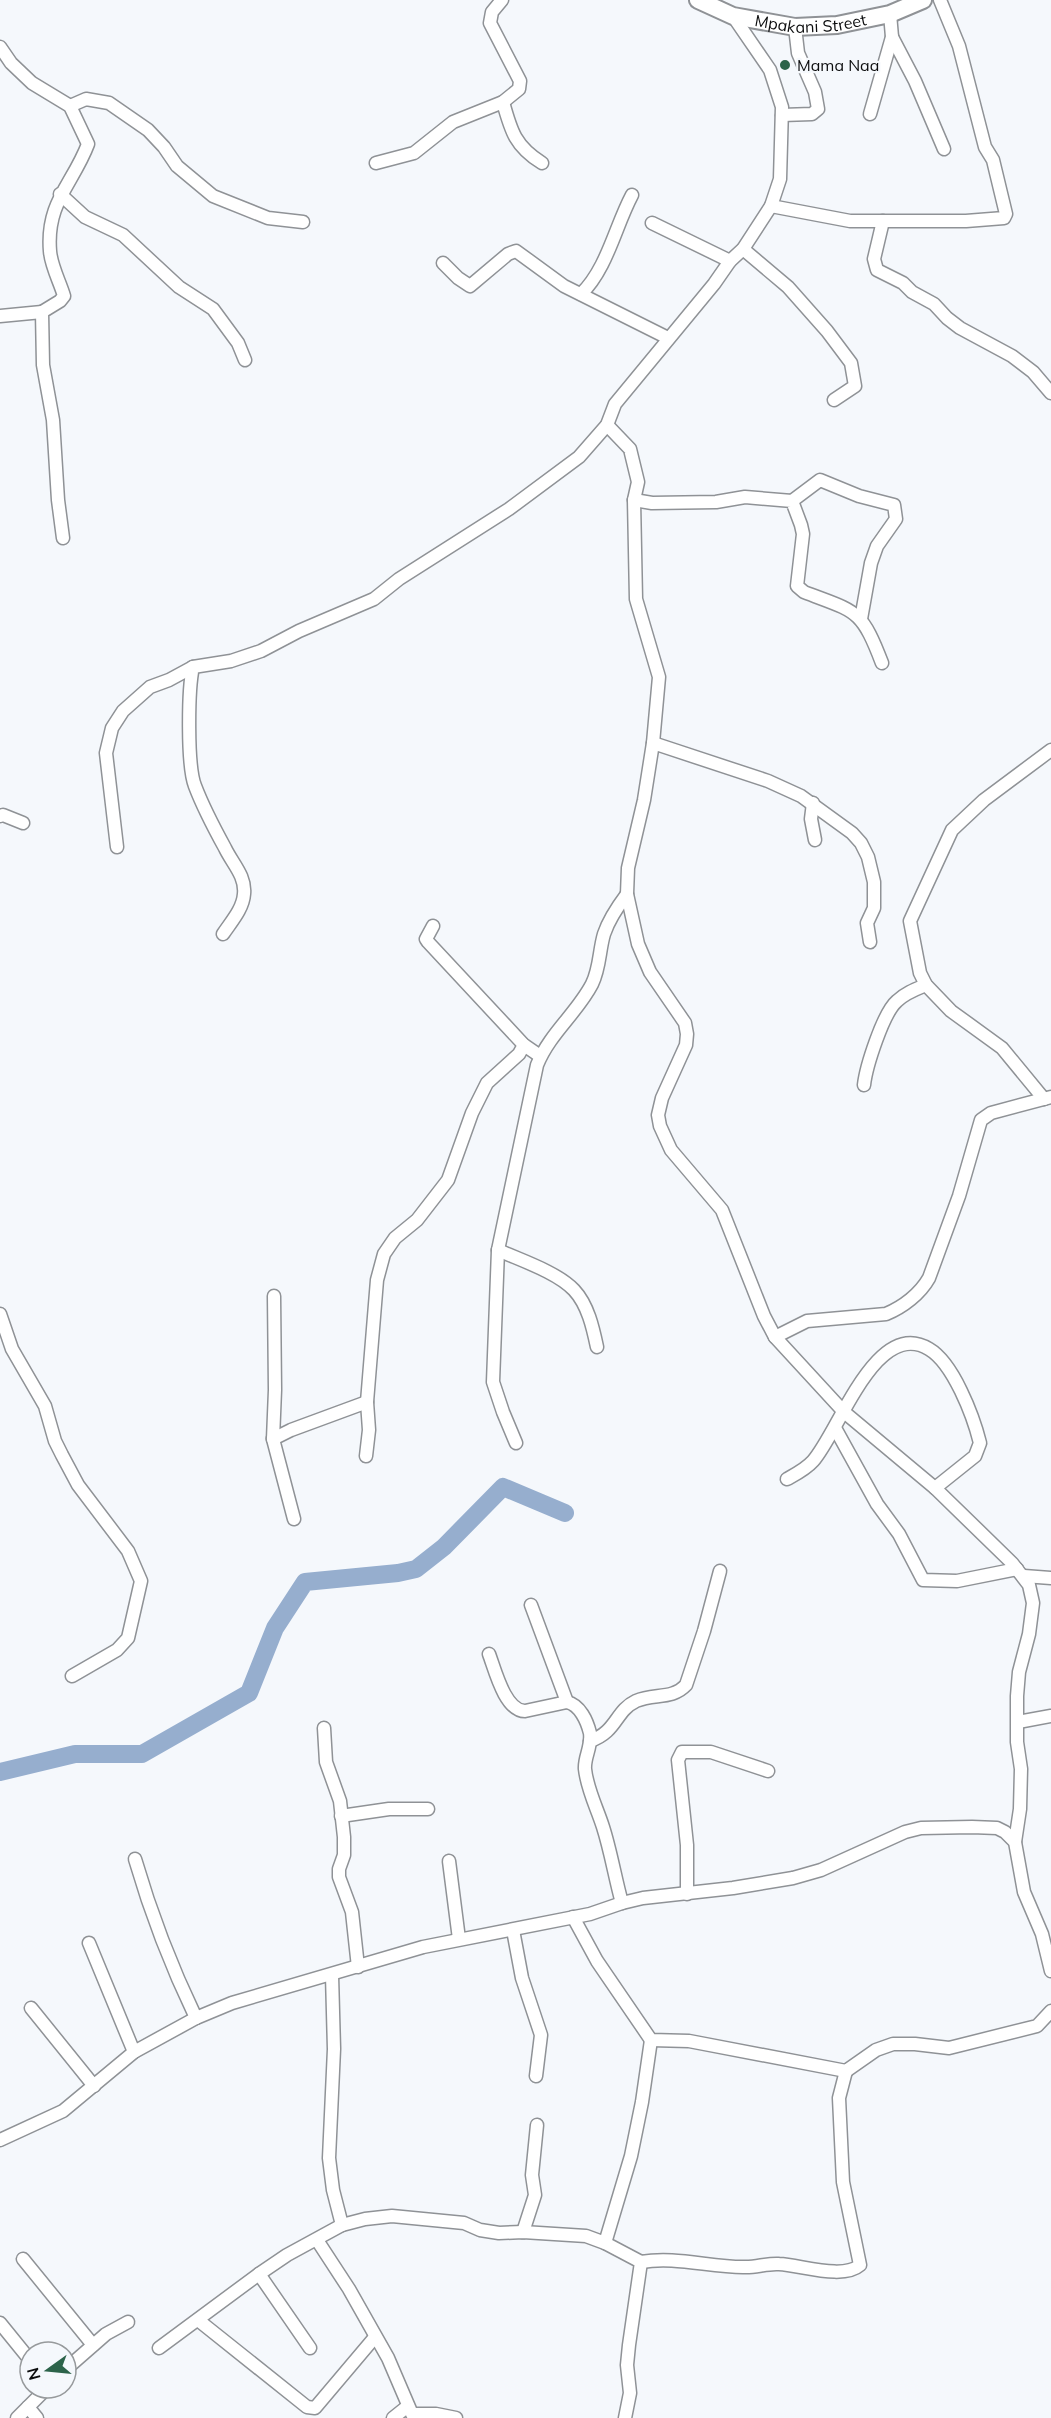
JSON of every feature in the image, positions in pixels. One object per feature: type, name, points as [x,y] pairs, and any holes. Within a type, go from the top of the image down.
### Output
[{"type":"street","points":[[376,163],[414,153],[453,122],[503,102],[519,89],[520,81],[490,22],[492,12],[502,0]]},
{"type":"street","name":"Mpakani Street","points":[[701,1],[733,16],[795,27],[837,25],[890,14],[924,0]]},
{"type":"street","points":[[771,206],[850,221],[966,221],[1004,218],[1006,214],[993,160],[985,147],[959,46],[940,0]]},
{"type":"street","points":[[870,114],[892,37],[890,14]]},
{"type":"street","points":[[117,847],[106,753],[112,728],[123,711],[150,687],[170,680],[193,667],[231,661],[261,651],[299,631],[374,599],[399,579],[540,487],[579,457],[607,425],[615,404],[714,284],[730,261],[743,249],[771,206],[780,179],[782,107],[770,70],[733,16]]},
{"type":"street","points":[[782,115],[812,114],[818,109],[815,92],[798,53],[795,27]]},
{"type":"street","points":[[892,37],[915,81],[944,149]]},
{"type":"street","points":[[0,47],[11,63],[32,82],[70,105],[88,144],[80,165],[60,194],[50,227],[50,254],[64,296],[42,312],[0,316]]},
{"type":"street","points":[[70,105],[86,99],[109,102],[148,130],[177,166],[213,196],[268,219],[303,222]]},
{"type":"street","points":[[503,102],[509,126],[517,142],[527,154],[542,163]]},
{"type":"street","points":[[60,194],[85,217],[123,235],[179,287],[213,309],[238,343],[245,360]]},
{"type":"street","points":[[580,294],[592,282],[618,222],[633,195]]},
{"type":"street","points":[[883,220],[874,259],[877,270],[934,303],[947,318],[960,328],[1012,356],[1033,372],[1051,393]]},
{"type":"street","points":[[652,223],[730,261]]},
{"type":"street","points":[[743,249],[788,287],[851,363],[855,386],[834,400]]},
{"type":"street","points":[[442,263],[458,278],[471,286],[508,254],[516,251],[564,286],[668,338]]},
{"type":"street","points":[[42,312],[43,365],[53,420],[63,538]]},
{"type":"street","points":[[607,425],[630,449],[638,482],[634,500],[636,599],[659,677],[653,743],[644,800],[628,868],[627,894],[638,944],[650,972],[685,1023],[687,1034],[686,1046],[662,1098],[658,1115],[665,1140],[722,1210],[764,1316],[775,1337],[844,1412],[935,1488],[1021,1572],[1032,1590],[1034,1603],[1019,1672],[1017,1696],[1017,1742],[1021,1769],[1020,1809],[1015,1842],[1022,1884],[1042,1934],[1051,1971]]},
{"type":"street","points":[[634,500],[652,503],[716,501],[745,496],[792,501],[820,480],[859,496],[894,505],[896,519],[877,546],[871,563],[861,619]]},
{"type":"street","points":[[792,501],[803,534],[797,586],[804,592],[850,609],[869,630],[882,663]]},
{"type":"street","points":[[193,667],[189,684],[189,762],[194,784],[225,849],[243,877],[244,894],[238,912],[223,934]]},
{"type":"street","points":[[653,743],[768,781],[813,803],[852,833],[861,843],[868,857],[874,882],[874,902],[867,923],[870,942]]},
{"type":"street","points":[[775,1337],[807,1321],[886,1314],[898,1310],[923,1288],[929,1278],[959,1196],[981,1120],[991,1113],[1048,1098],[1002,1048],[951,1011],[926,985],[920,973],[910,918],[941,851],[957,824],[984,800],[1051,750]]},
{"type":"street","points":[[813,803],[811,819],[815,840]]},
{"type":"street","points":[[0,816],[3,815],[23,823]]},
{"type":"street","points":[[516,1443],[493,1382],[498,1250],[540,1056],[555,1032],[592,985],[598,969],[604,935],[612,915],[627,894]]},
{"type":"street","points":[[433,926],[426,939],[428,942],[524,1045],[540,1056]]},
{"type":"street","points":[[864,1085],[868,1064],[893,1005],[910,992],[926,985]]},
{"type":"street","points":[[366,1456],[369,1430],[367,1402],[379,1268],[384,1254],[395,1238],[417,1220],[448,1180],[472,1113],[487,1083],[519,1054],[524,1045]]},
{"type":"street","points":[[498,1250],[537,1267],[573,1289],[585,1309],[597,1347]]},
{"type":"street","points":[[274,1296],[273,1439],[294,1519]]},
{"type":"street","points":[[0,1314],[12,1349],[45,1406],[55,1441],[78,1485],[128,1551],[141,1581],[128,1638],[117,1650],[72,1676]]},
{"type":"street","points":[[787,1479],[813,1461],[869,1371],[894,1347],[911,1342],[937,1354],[949,1367],[980,1443],[975,1456],[935,1488]]},
{"type":"street","points":[[273,1439],[367,1402]]},
{"type":"street","points":[[835,1428],[877,1504],[899,1534],[923,1580],[957,1581],[1021,1572],[1051,1578]]},
{"type":"street","points":[[590,1741],[601,1737],[610,1729],[623,1710],[637,1701],[670,1695],[680,1691],[686,1685],[704,1631],[720,1571]]},
{"type":"street","points":[[531,1605],[567,1702]]},
{"type":"street","points":[[489,1654],[497,1678],[513,1707],[519,1711],[567,1702],[573,1703],[579,1709],[590,1733],[585,1769],[622,1903]]},
{"type":"street","points":[[1018,1722],[1051,1716]]},
{"type":"street","points":[[324,1728],[326,1762],[340,1801],[344,1855],[339,1877],[352,1912],[358,1967]]},
{"type":"street","points":[[687,1894],[687,1845],[678,1760],[682,1752],[711,1752],[768,1771]]},
{"type":"street","points":[[341,1816],[389,1809],[428,1809]]},
{"type":"street","points":[[0,2140],[63,2111],[134,2052],[196,2018],[232,2003],[391,1956],[606,1910],[622,1903],[733,1888],[812,1873],[905,1832],[921,1828],[997,1828],[1015,1842]]},
{"type":"street","points":[[135,1859],[148,1904],[178,1981],[196,2018]]},
{"type":"street","points":[[449,1862],[459,1940]]},
{"type":"street","points":[[573,1917],[597,1961],[651,2040],[631,2156],[605,2243]]},
{"type":"street","points":[[513,1930],[522,1978],[541,2035],[536,2076]]},
{"type":"street","points":[[89,1943],[134,2052]]},
{"type":"street","points":[[332,1975],[334,2049],[329,2158],[333,2190],[342,2225]]},
{"type":"street","points":[[31,2008],[94,2086]]},
{"type":"street","points":[[159,2348],[287,2255],[342,2225],[366,2219],[392,2217],[464,2223],[480,2230],[500,2233],[523,2232],[586,2236],[641,2262],[666,2260],[741,2268],[777,2263],[827,2271],[854,2270],[860,2265],[843,2182],[839,2098],[846,2071],[876,2050],[893,2044],[949,2048],[1037,2026],[1051,2011]]},
{"type":"street","points":[[651,2040],[689,2041],[846,2071]]},
{"type":"street","points":[[523,2232],[535,2195],[532,2175],[537,2125]]},
{"type":"street","points":[[317,2240],[349,2289],[388,2358],[410,2413]]},
{"type":"street","points":[[23,2259],[93,2344]]},
{"type":"street","points":[[625,2418],[630,2393],[627,2365],[629,2345],[641,2262]]},
{"type":"street","points":[[259,2274],[310,2348]]},
{"type":"street","points":[[198,2320],[307,2408],[315,2408],[375,2337]]},
{"type":"street","points":[[78,2357],[93,2344],[128,2322]]},
{"type":"street","points":[[0,2323],[18,2345]]},
{"type":"street","points":[[17,2418],[35,2400]]},
{"type":"street","points":[[28,2407],[37,2418]]},
{"type":"street","points":[[393,2418],[410,2413],[436,2414],[456,2418]]},
{"type":"waterway","points":[[0,1772],[75,1754],[142,1754],[249,1693],[275,1628],[305,1582],[398,1573],[416,1569],[444,1547],[503,1487],[565,1513]]},
{"type":"place","name":"Mama Naa","points":[[785,65]]}]
